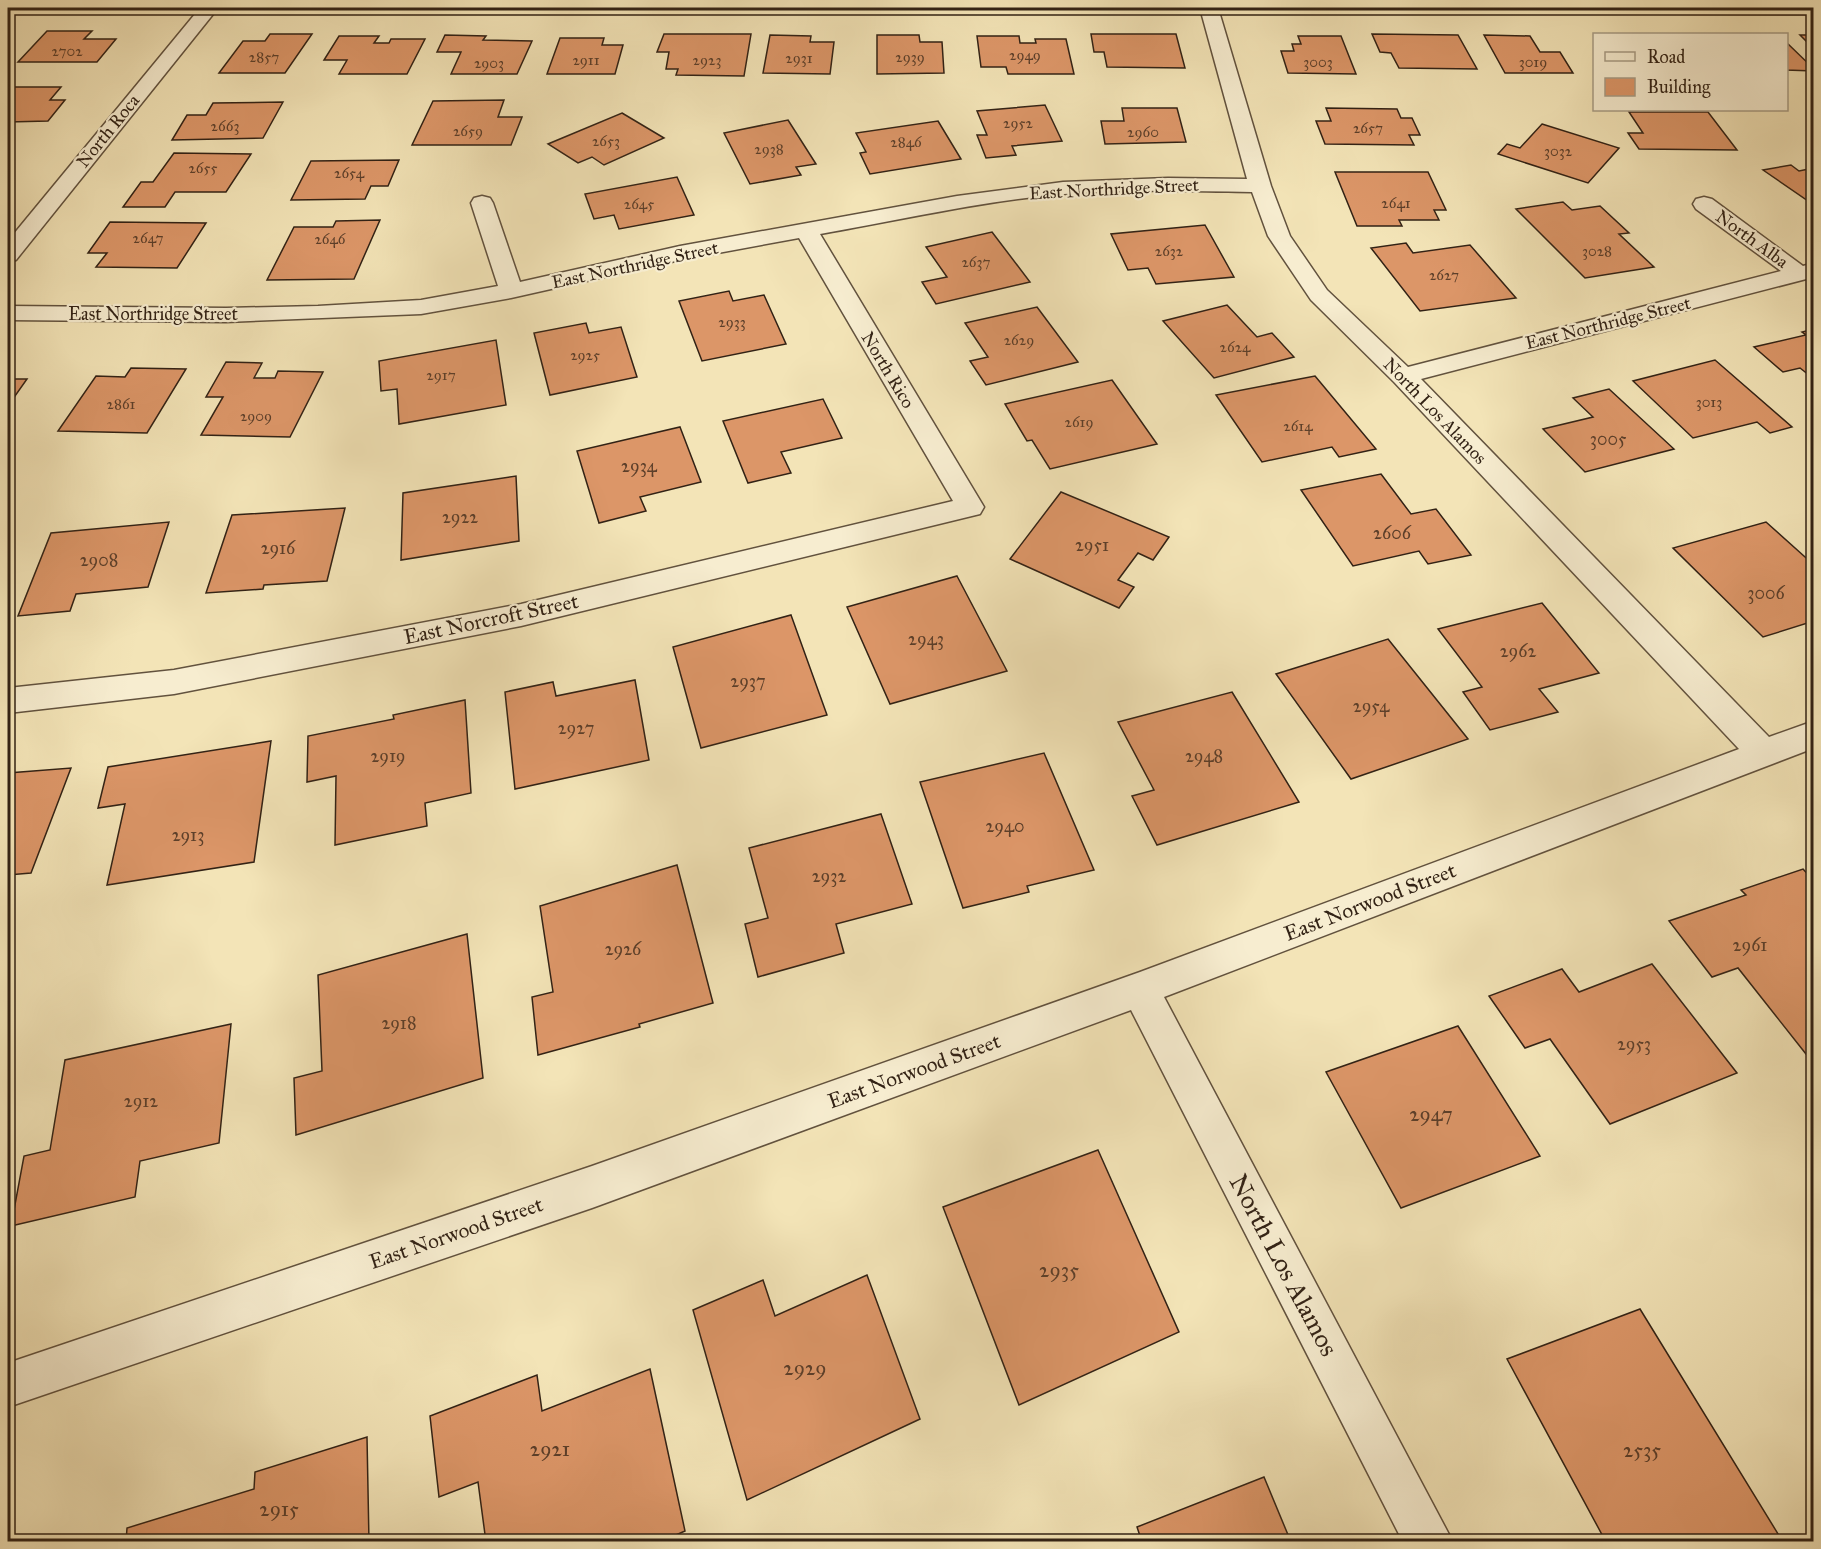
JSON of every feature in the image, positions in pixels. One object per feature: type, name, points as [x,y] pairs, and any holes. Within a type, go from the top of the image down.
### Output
[{"type":"street","name":"North Roca","points":[[8,255],[209,8]]},
{"type":"street","name":"North Los Alamos","points":[[1209,8],[1260,186],[1279,236],[1319,296],[1403,376],[1764,754]]},
{"type":"street","points":[[1485,8],[1814,9]]},
{"type":"street","name":"East Northridge Street","points":[[8,313],[318,313],[421,307],[512,291],[680,253],[807,232],[957,203],[1062,188],[1168,183],[1260,186]]},
{"type":"street","points":[[482,203],[512,291]]},
{"type":"street","name":"North Alba","points":[[1704,204],[1806,272]]},
{"type":"street","name":"North Rico","points":[[807,232],[969,507]]},
{"type":"street","name":"East Northridge Street","points":[[1403,376],[1806,272]]},
{"type":"street","name":"East Norcroft Street","points":[[8,701],[174,682],[521,615],[969,507]]},
{"type":"street","name":"East Norwood Street","points":[[8,1385],[592,1187],[1140,989],[1814,734]]},
{"type":"street","name":"North Los Alamos","points":[[1140,989],[1429,1542]]},
{"type":"building","points":[[47,31],[92,31],[84,39],[116,39],[97,62],[18,62]]},
{"type":"building","points":[[270,34],[312,34],[285,73],[219,73],[243,41],[265,41]]},
{"type":"building","points":[[664,34],[751,34],[744,76],[676,75],[678,69],[666,69],[669,52],[657,52]]},
{"type":"building","points":[[1091,34],[1176,34],[1185,68],[1107,67],[1104,52],[1094,52]]},
{"type":"building","points":[[1372,34],[1458,35],[1477,69],[1399,68],[1391,53],[1380,52]]},
{"type":"building","points":[[445,35],[486,36],[483,40],[532,41],[517,74],[451,74],[461,52],[437,52]]},
{"type":"building","points":[[770,35],[811,36],[810,42],[834,42],[830,74],[763,73]]},
{"type":"building","points":[[877,35],[919,35],[920,42],[942,42],[944,73],[877,74]]},
{"type":"building","points":[[1484,35],[1530,36],[1540,52],[1560,52],[1573,73],[1505,73]]},
{"type":"building","points":[[1800,35],[1814,35],[1814,49]]},
{"type":"building","points":[[339,36],[379,36],[374,43],[389,43],[391,39],[425,39],[407,74],[339,74],[347,60],[324,60]]},
{"type":"building","points":[[977,36],[1019,36],[1020,43],[1036,43],[1035,39],[1066,39],[1074,74],[1008,74],[1006,67],[981,67]]},
{"type":"building","points":[[1298,36],[1341,36],[1356,74],[1288,73],[1281,51],[1294,51],[1292,44],[1301,44]]},
{"type":"building","points":[[560,38],[604,38],[602,45],[623,45],[615,74],[547,74]]},
{"type":"building","points":[[1788,44],[1814,69],[1814,71],[1788,70]]},
{"type":"building","points":[[8,87],[61,87],[50,100],[65,100],[48,121],[8,122]]},
{"type":"building","points":[[504,100],[498,117],[522,117],[511,145],[412,145],[433,101]]},
{"type":"building","points":[[283,102],[263,138],[172,140],[187,115],[206,115],[213,103]]},
{"type":"building","points":[[1045,105],[1062,141],[1012,146],[1016,155],[986,158],[977,135],[987,135],[977,111]]},
{"type":"building","points":[[1122,108],[1177,108],[1186,142],[1105,144],[1101,121],[1124,121]]},
{"type":"building","points":[[1326,108],[1397,109],[1401,118],[1412,118],[1420,135],[1409,135],[1414,145],[1325,144],[1316,121],[1331,121]]},
{"type":"building","points":[[1629,112],[1708,112],[1737,150],[1639,149],[1628,133],[1643,133]]},
{"type":"building","points":[[622,113],[664,138],[604,165],[592,157],[578,163],[548,144]]},
{"type":"building","points":[[788,120],[816,164],[796,167],[801,175],[750,184],[724,133]]},
{"type":"building","points":[[938,121],[961,159],[870,174],[860,153],[866,152],[856,133]]},
{"type":"building","points":[[1542,124],[1619,148],[1588,183],[1498,154],[1507,144],[1520,148]]},
{"type":"building","points":[[174,153],[251,154],[226,192],[175,192],[165,207],[123,207],[141,182],[153,182]]},
{"type":"building","points":[[399,160],[388,186],[371,186],[365,199],[291,200],[311,161]]},
{"type":"building","points":[[1791,165],[1799,171],[1814,168],[1814,205],[1763,170]]},
{"type":"building","points":[[1335,172],[1428,172],[1446,210],[1434,210],[1439,220],[1399,220],[1402,226],[1357,226]]},
{"type":"building","points":[[677,177],[694,215],[619,229],[614,215],[594,219],[585,194]]},
{"type":"building","points":[[1563,202],[1572,210],[1600,206],[1629,233],[1619,234],[1654,267],[1585,278],[1516,209]]},
{"type":"building","points":[[380,220],[354,279],[267,280],[294,227],[333,227],[336,221]]},
{"type":"building","points":[[110,222],[206,223],[177,268],[96,267],[107,253],[88,253]]},
{"type":"building","points":[[1205,225],[1234,277],[1156,284],[1148,268],[1128,270],[1111,234]]},
{"type":"building","points":[[992,232],[1030,282],[936,304],[922,282],[947,277],[926,247]]},
{"type":"building","points":[[1406,243],[1413,253],[1470,245],[1516,298],[1420,311],[1371,248]]},
{"type":"building","points":[[729,291],[733,301],[764,295],[786,344],[702,361],[679,301]]},
{"type":"building","points":[[1227,305],[1257,337],[1272,333],[1294,357],[1214,378],[1163,321]]},
{"type":"building","points":[[1037,307],[1078,362],[986,385],[970,361],[988,357],[965,323]]},
{"type":"building","points":[[586,323],[589,333],[621,327],[637,377],[550,395],[534,333]]},
{"type":"building","points":[[1814,329],[1814,379],[1800,368],[1783,372],[1754,347],[1806,335],[1802,332]]},
{"type":"building","points":[[496,340],[506,405],[399,424],[397,389],[381,391],[379,361]]},
{"type":"building","points":[[1715,360],[1792,427],[1770,433],[1757,422],[1693,438],[1633,381]]},
{"type":"building","points":[[226,362],[262,363],[254,378],[275,378],[278,371],[323,372],[290,437],[201,435],[223,397],[206,397]]},
{"type":"building","points":[[131,368],[186,369],[147,433],[58,431],[96,376],[125,377]]},
{"type":"building","points":[[1315,376],[1376,449],[1339,457],[1332,447],[1262,462],[1216,395]]},
{"type":"building","points":[[8,379],[27,379],[8,406]]},
{"type":"building","points":[[1112,380],[1157,444],[1050,469],[1032,440],[1027,441],[1005,404]]},
{"type":"building","points":[[1609,389],[1674,449],[1585,472],[1543,429],[1593,417],[1573,398]]},
{"type":"building","points":[[823,399],[842,438],[781,452],[791,473],[748,483],[723,421]]},
{"type":"building","points":[[680,427],[701,482],[640,497],[646,511],[599,523],[577,451]]},
{"type":"building","points":[[1381,474],[1411,514],[1436,509],[1471,555],[1428,564],[1419,551],[1353,566],[1301,490]]},
{"type":"building","points":[[516,476],[519,541],[401,560],[403,493]]},
{"type":"building","points":[[1061,492],[1169,537],[1153,560],[1138,553],[1118,580],[1134,587],[1119,608],[1010,559]]},
{"type":"building","points":[[345,508],[327,581],[264,585],[263,589],[206,593],[232,515]]},
{"type":"building","points":[[169,522],[148,587],[76,594],[70,611],[18,616],[51,533]]},
{"type":"building","points":[[1766,522],[1814,565],[1814,621],[1763,637],[1673,548]]},
{"type":"building","points":[[957,576],[1007,671],[890,704],[847,607]]},
{"type":"building","points":[[1542,603],[1599,673],[1539,689],[1558,712],[1490,730],[1463,692],[1482,687],[1438,629]]},
{"type":"building","points":[[791,615],[827,715],[701,748],[673,647]]},
{"type":"building","points":[[1388,639],[1468,739],[1351,779],[1276,674]]},
{"type":"building","points":[[635,680],[649,760],[515,789],[505,692],[553,682],[556,696]]},
{"type":"building","points":[[1232,692],[1299,802],[1157,845],[1132,796],[1154,790],[1118,722]]},
{"type":"building","points":[[465,700],[471,793],[425,803],[427,826],[335,845],[336,776],[307,782],[308,736],[394,719],[393,715]]},
{"type":"building","points":[[271,741],[254,862],[107,885],[125,804],[98,808],[108,767]]},
{"type":"building","points":[[1044,753],[1094,870],[1027,886],[1029,892],[963,908],[920,782]]},
{"type":"building","points":[[71,768],[31,873],[8,875],[8,773]]},
{"type":"building","points":[[881,814],[912,904],[836,924],[844,953],[758,977],[745,924],[768,918],[749,848]]},
{"type":"building","points":[[677,865],[713,1003],[639,1024],[640,1027],[538,1055],[532,997],[553,992],[540,906]]},
{"type":"building","points":[[1803,869],[1814,881],[1814,1051],[1806,1054],[1738,968],[1712,977],[1669,921],[1746,895],[1741,890]]},
{"type":"building","points":[[467,934],[483,1078],[296,1135],[294,1078],[322,1071],[318,975]]},
{"type":"building","points":[[1652,964],[1737,1073],[1610,1124],[1550,1039],[1525,1048],[1489,996],[1562,969],[1579,992]]},
{"type":"building","points":[[231,1024],[219,1143],[140,1161],[135,1197],[11,1226],[24,1156],[50,1150],[65,1060]]},
{"type":"building","points":[[1458,1026],[1540,1156],[1401,1208],[1326,1072]]},
{"type":"building","points":[[1098,1150],[1179,1332],[1019,1405],[943,1207]]},
{"type":"building","points":[[867,1275],[920,1419],[747,1500],[693,1310],[763,1280],[775,1316]]},
{"type":"building","points":[[1640,1309],[1783,1542],[1606,1542],[1507,1359]]},
{"type":"building","points":[[650,1369],[685,1531],[660,1542],[486,1542],[478,1482],[439,1497],[430,1416],[537,1375],[542,1411]]},
{"type":"building","points":[[367,1437],[369,1542],[126,1542],[127,1528],[254,1489],[255,1472]]},
{"type":"building","points":[[1264,1477],[1291,1542],[1142,1542],[1137,1527]]}]
